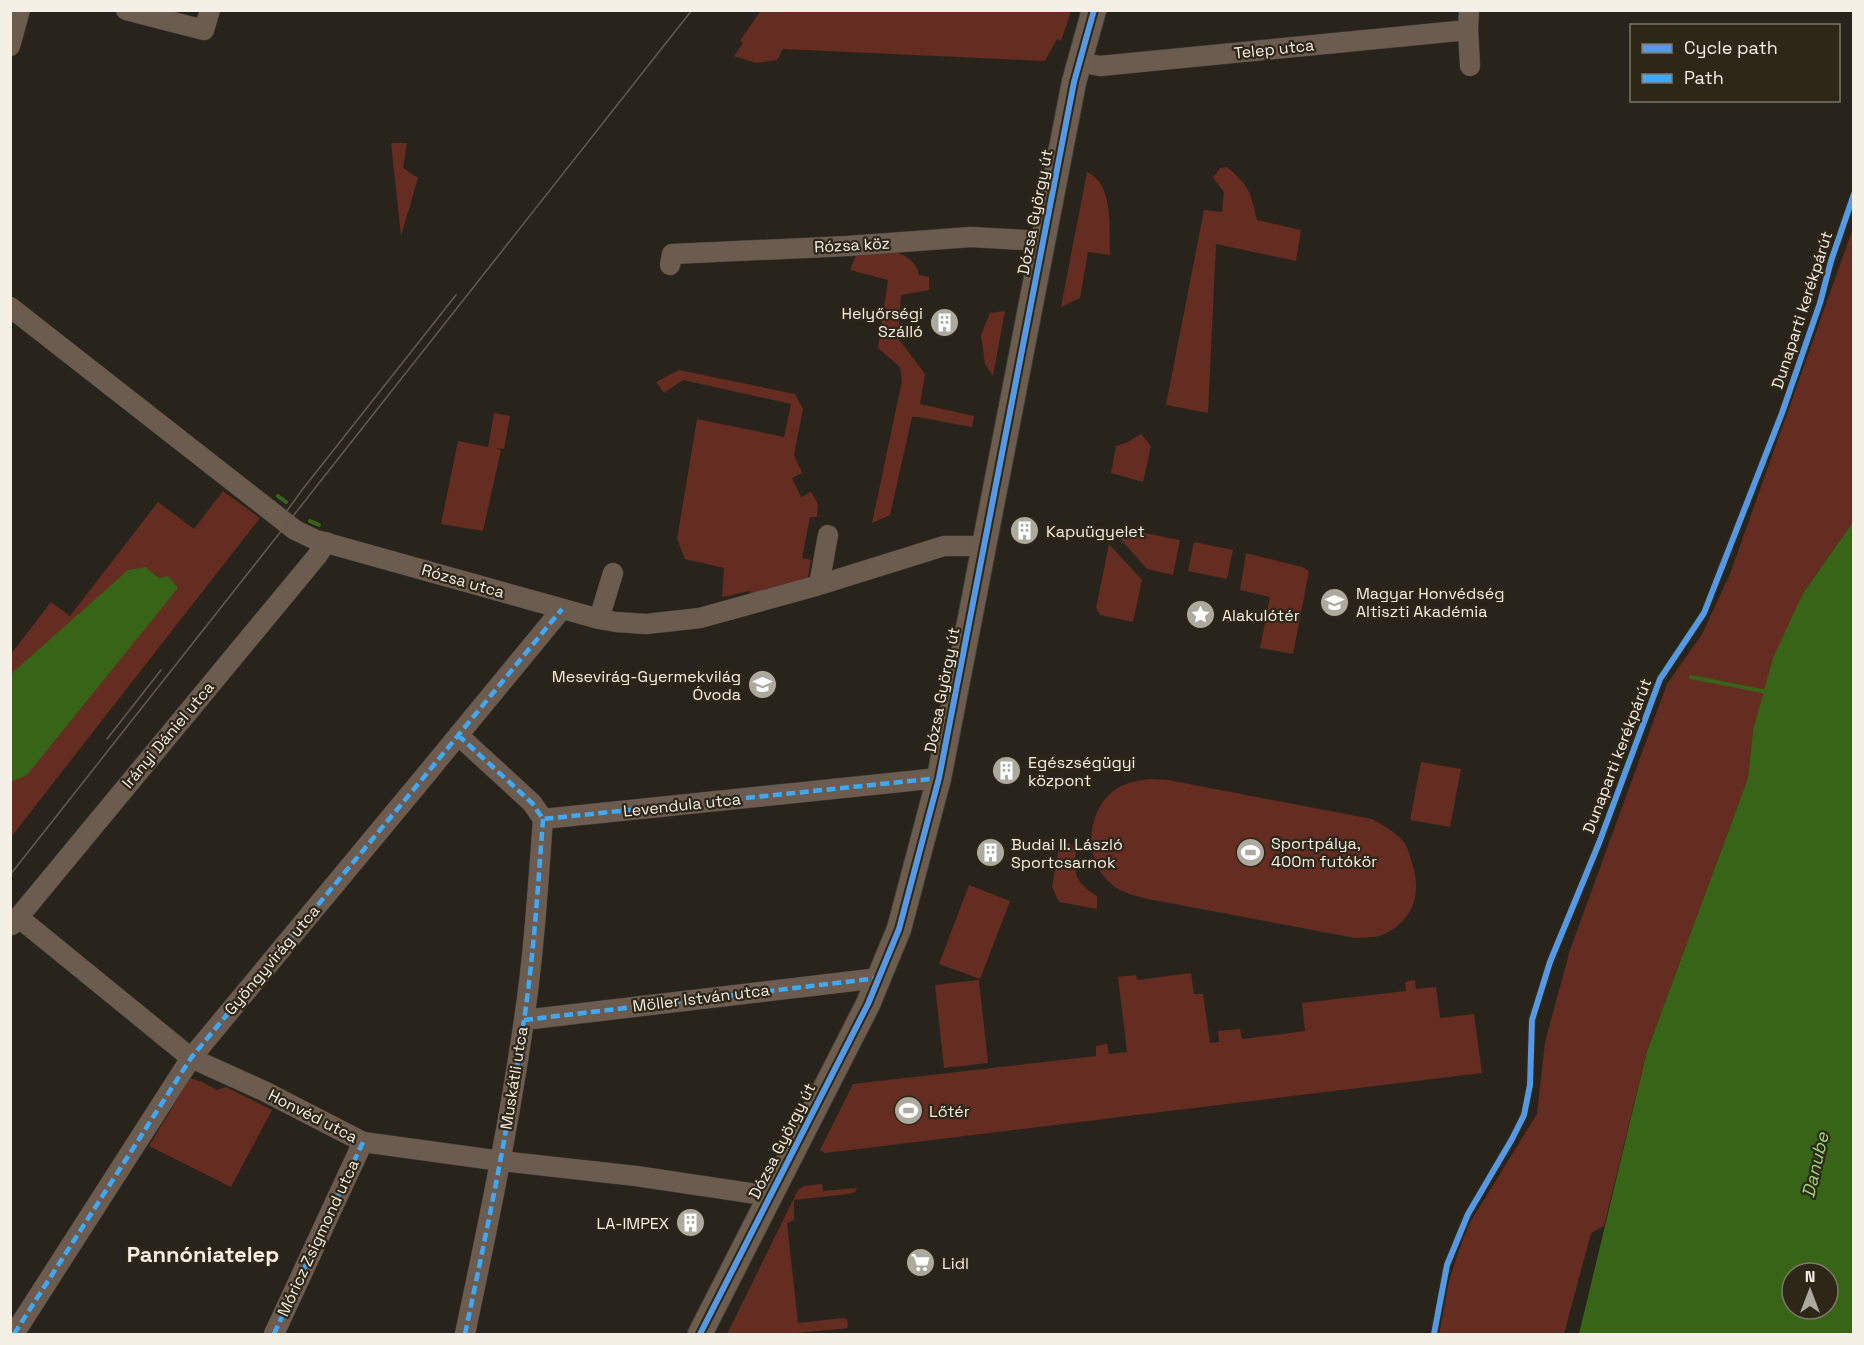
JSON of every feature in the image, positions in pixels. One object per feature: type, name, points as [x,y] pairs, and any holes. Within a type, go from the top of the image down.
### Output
[{"type":"main road","name":"Dózsa György út","points":[[700,1335],[868,1004],[899,929],[939,778],[1043,241],[1079,63],[1094,10]]},
{"type":"street","points":[[10,46],[20,10]]},
{"type":"street","points":[[126,10],[204,30],[210,10]]},
{"type":"street","points":[[1468,20],[1470,66]]},
{"type":"street","name":"Telep utca","points":[[1079,63],[1100,66],[1468,20]]},
{"type":"street","name":"Rózsa köz","points":[[670,265],[672,254],[847,252],[971,237],[1043,241]]},
{"type":"street","name":"Rózsa utca","points":[[10,308],[295,530],[326,542],[599,619],[646,624],[700,618],[819,585],[944,546],[983,546]]},
{"type":"street","points":[[819,585],[828,535]]},
{"type":"street","name":"Irányi Dániel utca","points":[[14,922],[317,556],[326,542]]},
{"type":"street","points":[[599,619],[613,573]]},
{"type":"street","name":"Gyöngyvirág utca","points":[[20,1329],[190,1058],[562,609]]},
{"type":"street","points":[[458,735],[532,803],[543,819]]},
{"type":"street","name":"Levendula utca","points":[[543,819],[939,778]]},
{"type":"street","name":"Muskátli utca","points":[[465,1335],[501,1161],[524,1020],[536,921],[543,819]]},
{"type":"street","name":"Honvéd utca","points":[[14,922],[190,1058],[264,1091],[363,1142],[636,1176],[770,1196]]},
{"type":"street","name":"Möller István utca","points":[[524,1020],[879,978]]},
{"type":"street","name":"Móricz Zsigmond utca","points":[[274,1335],[363,1142]]},
{"type":"shaded area","points":[[761,10],[1071,11],[1061,41],[1057,39],[1045,61],[783,49],[777,60],[756,63],[734,56],[743,43],[740,41]]},
{"type":"shaded area","points":[[391,143],[407,143],[403,168],[418,178],[401,236]]},
{"type":"shaded area","points":[[1227,167],[1248,190],[1257,220],[1301,230],[1296,261],[1216,244],[1208,413],[1166,405],[1204,210],[1222,212],[1224,192],[1213,178],[1220,168]]},
{"type":"shaded area","points":[[1087,172],[1096,178],[1106,197],[1110,255],[1088,252],[1080,298],[1061,307]]},
{"type":"shaded area","points":[[1853,228],[1853,522],[1803,593],[1753,730],[1748,778],[1647,1051],[1604,1226],[1591,1233],[1564,1334],[1439,1334],[1447,1287],[1466,1229],[1537,1114],[1545,1042],[1570,950],[1667,684],[1702,634],[1730,574]]},
{"type":"shaded area","points":[[882,247],[910,259],[919,275],[929,277],[929,290],[901,295],[898,338],[925,374],[920,404],[974,416],[972,427],[912,417],[890,515],[872,523],[902,381],[900,367],[878,348],[888,280],[850,270],[857,253]]},
{"type":"shaded area","points":[[1005,311],[993,376],[985,364],[981,335],[990,313]]},
{"type":"shaded area","points":[[679,370],[795,394],[803,409],[794,455],[802,473],[792,478],[801,497],[811,492],[818,504],[817,517],[810,517],[802,558],[811,560],[807,582],[752,598],[750,591],[722,597],[724,568],[685,559],[677,539],[697,419],[784,437],[791,404],[683,380],[664,393],[656,382]]},
{"type":"shaded area","points":[[494,413],[510,416],[504,449],[495,448],[501,450],[483,531],[441,524],[458,441],[488,447]]},
{"type":"shaded area","points":[[1141,434],[1151,446],[1143,482],[1111,473],[1116,446]]},
{"type":"shaded area","points":[[223,491],[260,518],[11,837],[11,654],[51,602],[70,616],[158,502],[194,529]]},
{"type":"shaded area","points":[[1124,529],[1180,540],[1173,575],[1147,569],[1116,534]]},
{"type":"shaded area","points":[[1194,542],[1233,550],[1227,579],[1188,571]]},
{"type":"shaded area","points":[[1109,544],[1142,580],[1133,622],[1100,615],[1096,608]]},
{"type":"shaded area","points":[[1246,553],[1302,567],[1309,571],[1293,654],[1260,648],[1270,597],[1240,590]]},
{"type":"shaded area","points":[[1421,762],[1461,769],[1450,827],[1410,820]]},
{"type":"shaded area","name":"Sportpálya, 400m futókör","points":[[1151,779],[1168,780],[1372,819],[1394,833],[1408,849],[1416,881],[1414,902],[1403,921],[1393,929],[1382,935],[1355,938],[1148,899],[1121,890],[1107,880],[1095,860],[1092,848],[1093,823],[1097,811],[1112,792],[1130,782]]},
{"type":"shaded area","points":[[1061,836],[1076,850],[1075,866],[1078,878],[1084,887],[1097,896],[1097,909],[1059,902],[1052,887]]},
{"type":"shaded area","points":[[969,885],[1010,901],[980,979],[939,964]]},
{"type":"shaded area","points":[[1191,973],[1194,994],[1203,994],[1210,1043],[1219,1042],[1218,1031],[1240,1029],[1242,1039],[1305,1031],[1302,1003],[1406,991],[1405,982],[1415,980],[1416,989],[1436,987],[1440,1018],[1474,1014],[1482,1073],[825,1153],[820,1150],[853,1084],[1096,1056],[1096,1046],[1107,1044],[1109,1054],[1127,1052],[1118,977],[1136,975],[1137,980]]},
{"type":"shaded area","points":[[979,980],[988,1063],[944,1068],[935,985]]},
{"type":"shaded area","points":[[190,1078],[217,1090],[226,1087],[272,1110],[231,1187],[149,1146]]},
{"type":"shaded area","points":[[822,1184],[823,1191],[857,1188],[855,1192],[848,1194],[794,1200],[794,1220],[787,1223],[798,1323],[843,1318],[847,1319],[847,1328],[786,1334],[727,1334],[798,1190],[804,1186]]},
{"type":"water","name":"Danube","points":[[1853,522],[1853,1334],[1579,1334],[1647,1051],[1748,778],[1753,730],[1773,658],[1803,593]]},
{"type":"water","points":[[145,567],[159,578],[168,576],[178,588],[27,775],[11,782],[11,674],[128,570]]},
{"type":"waterway","points":[[278,496],[286,502]]},
{"type":"waterway","points":[[310,521],[319,525]]},
{"type":"waterway","points":[[1691,677],[1767,692]]},
{"type":"tram line","points":[[10,875],[692,10]]},
{"type":"tram line","points":[[284,515],[456,295]]},
{"type":"tram line","points":[[107,739],[161,670]]},
{"type":"marked path","points":[[14,1334],[191,1058],[562,609]]},
{"type":"marked path","points":[[458,735],[532,803],[543,819],[939,778]]},
{"type":"marked path","points":[[465,1334],[512,1099],[524,1020],[543,819]]},
{"type":"marked path","points":[[524,1020],[879,978]]},
{"type":"marked path","points":[[274,1334],[363,1142]]},
{"type":"cycle path","points":[[700,1334],[868,1004],[899,929],[939,778],[1074,82],[1094,10]]},
{"type":"cycle path","name":"Dunaparti kerékpárút","points":[[1434,1334],[1447,1265],[1468,1214],[1524,1115],[1530,1085],[1532,1020],[1550,962],[1599,843],[1660,679],[1704,613],[1782,413],[1854,194]]},
{"type":"place","name":"Helyőrségi Szálló","points":[[944,322]]},
{"type":"place","name":"Kapuügyelet","points":[[1025,531]]},
{"type":"place","name":"Magyar Honvédség Altiszti Akadémia","points":[[1335,602]]},
{"type":"place","name":"Alakulótér","points":[[1201,615]]},
{"type":"place","name":"Mesevirág-Gyermekvilág Óvoda","points":[[762,685]]},
{"type":"place","name":"Egészségügyi központ","points":[[1007,771]]},
{"type":"place","name":"Sportpálya, 400m futókör","points":[[1250,852]]},
{"type":"place","name":"Budai II. László Sportcsarnok","points":[[990,853]]},
{"type":"place","name":"Lőtér","points":[[908,1111]]},
{"type":"place","name":"LA-IMPEX","points":[[690,1223]]},
{"type":"place","name":"Lidl","points":[[921,1263]]},
{"type":"district","name":"Pannóniatelep","points":[[203,1254]]}]
